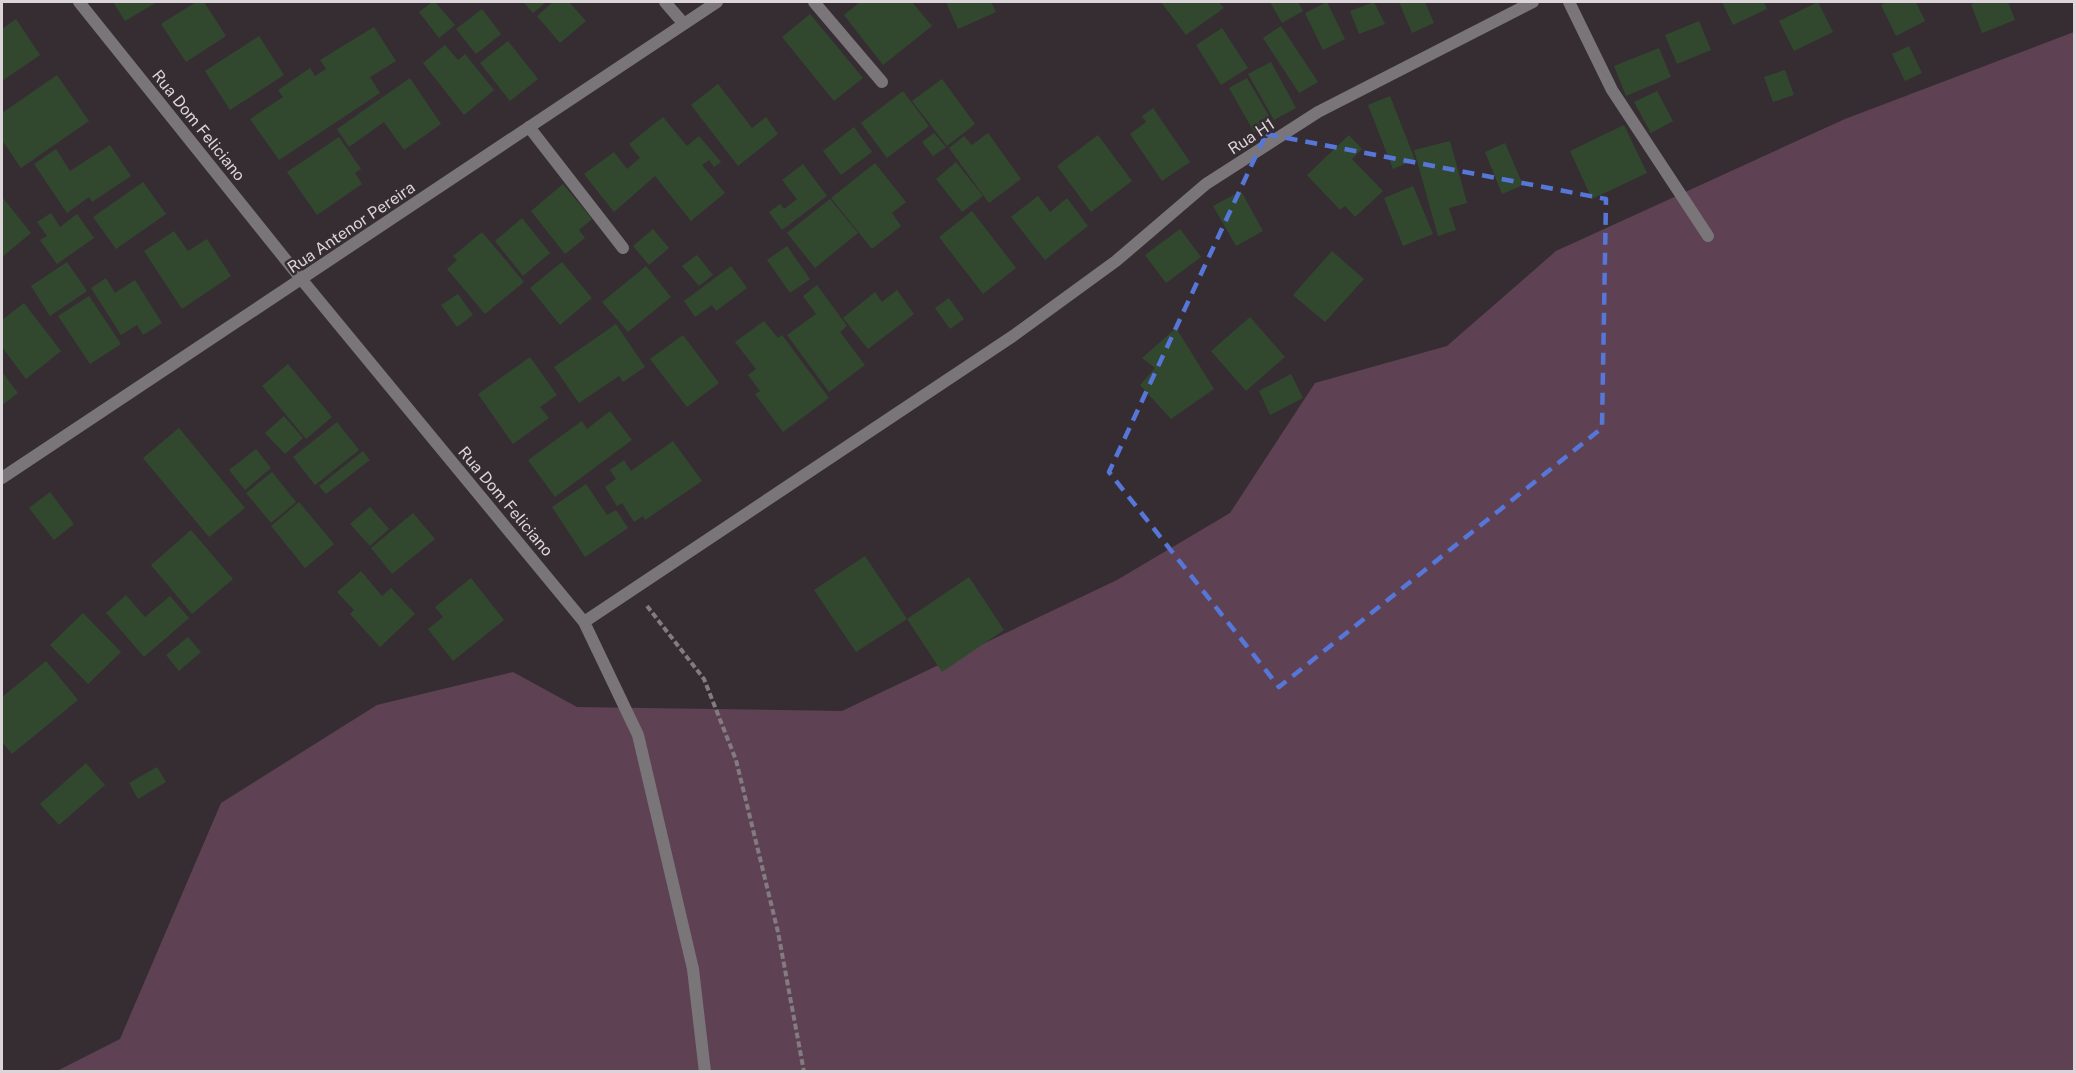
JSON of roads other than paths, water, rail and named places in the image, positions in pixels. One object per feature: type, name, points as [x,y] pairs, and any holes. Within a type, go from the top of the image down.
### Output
[{"type":"street","name":"Rua Dom Feliciano","points":[[79,2],[302,280],[584,622],[639,735],[693,969],[705,1071]]},
{"type":"street","points":[[665,2],[684,24]]},
{"type":"street","name":"Rua Antenor Pereira","points":[[2,478],[717,2]]},
{"type":"street","points":[[814,2],[882,82]]},
{"type":"street","name":"Rua H1","points":[[584,622],[1012,336],[1116,261],[1206,184],[1318,112],[1533,2]]},
{"type":"street","points":[[1569,2],[1612,90],[1708,236]]},
{"type":"street","points":[[529,127],[623,248]]}]
